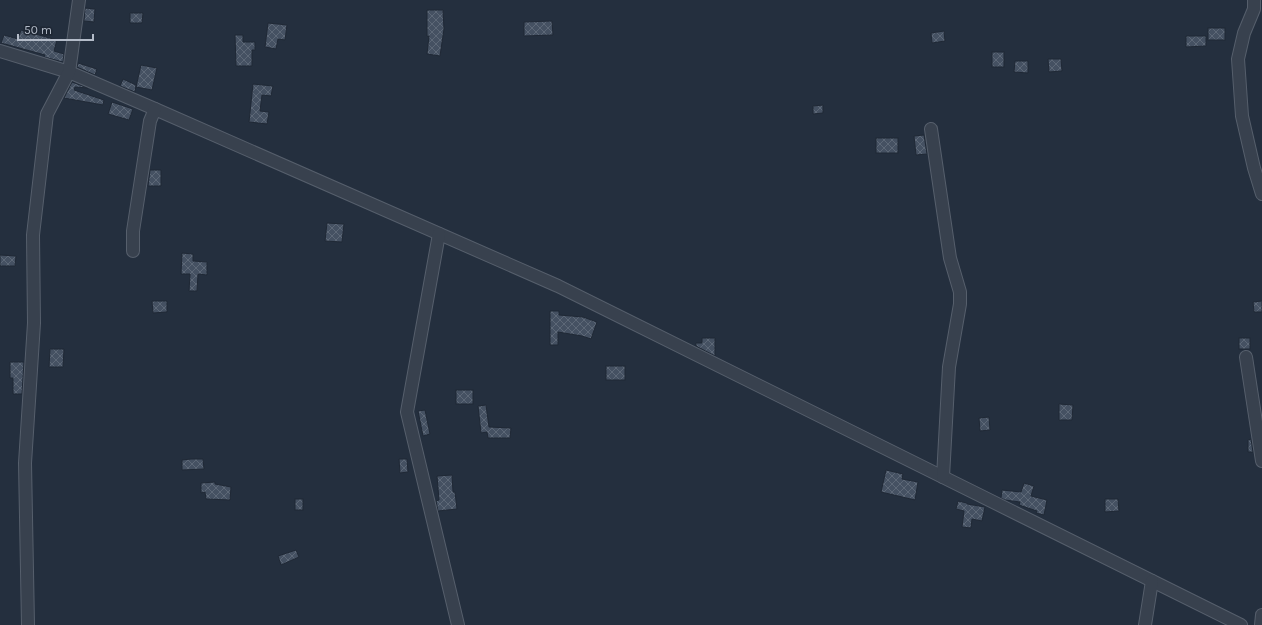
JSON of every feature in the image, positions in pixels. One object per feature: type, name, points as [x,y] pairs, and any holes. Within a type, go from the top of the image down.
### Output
[{"type":"street","points":[[28,625],[25,463],[34,323],[33,235],[46,114],[70,72],[80,0]]},
{"type":"street","points":[[1254,0],[1254,9],[1244,33],[1238,60],[1242,116],[1254,168],[1262,194]]},
{"type":"street","points":[[0,51],[70,72],[558,286],[1241,625]]},
{"type":"street","points":[[133,251],[132,231],[150,121],[155,108]]},
{"type":"street","points":[[931,129],[950,258],[960,292],[960,304],[948,367],[943,477]]},
{"type":"street","points":[[439,234],[407,412],[458,625]]},
{"type":"street","points":[[1246,358],[1262,461]]},
{"type":"street","points":[[1145,625],[1152,581]]},
{"type":"street","points":[[1261,625],[1262,615]]},
{"type":"building","points":[[85,8],[95,9],[94,22],[84,21]]},
{"type":"building","points":[[427,10],[443,10],[444,29],[440,56],[427,54],[429,36],[427,36]]},
{"type":"building","points":[[130,13],[143,13],[142,23],[130,23]]},
{"type":"building","points":[[552,21],[553,35],[524,36],[524,22]]},
{"type":"building","points":[[268,23],[287,25],[285,40],[278,39],[276,49],[265,47]]},
{"type":"building","points":[[1208,28],[1225,28],[1225,40],[1208,40]]},
{"type":"building","points":[[21,30],[57,40],[54,51],[64,54],[63,62],[44,57],[45,55],[1,43],[4,35],[18,39]]},
{"type":"building","points":[[944,31],[945,41],[932,43],[931,33]]},
{"type":"building","points":[[235,35],[243,35],[243,42],[255,42],[255,50],[252,50],[252,66],[236,66]]},
{"type":"building","points":[[1186,36],[1206,36],[1206,46],[1186,47]]},
{"type":"building","points":[[992,52],[1004,52],[1004,67],[992,67]]},
{"type":"building","points":[[1048,59],[1061,59],[1062,71],[1049,72]]},
{"type":"building","points":[[1015,61],[1028,61],[1028,73],[1014,72]]},
{"type":"building","points":[[78,63],[97,69],[95,75],[77,67]]},
{"type":"building","points":[[141,65],[157,68],[152,90],[136,87]]},
{"type":"building","points":[[123,79],[136,85],[135,92],[120,86]]},
{"type":"building","points":[[72,82],[88,88],[75,87],[74,90],[104,100],[103,105],[64,98]]},
{"type":"building","points":[[253,84],[273,86],[271,96],[262,95],[260,111],[269,112],[267,124],[249,122]]},
{"type":"building","points":[[112,102],[133,109],[129,120],[108,114]]},
{"type":"building","points":[[823,105],[823,113],[813,114],[813,106]]},
{"type":"building","points":[[924,135],[927,154],[916,155],[914,136]]},
{"type":"building","points":[[876,138],[898,138],[898,153],[876,153]]},
{"type":"building","points":[[150,170],[161,170],[161,186],[148,186]]},
{"type":"building","points":[[327,223],[344,224],[342,242],[325,241]]},
{"type":"building","points":[[182,253],[193,254],[193,261],[207,262],[207,275],[198,274],[197,291],[189,291],[190,274],[181,274]]},
{"type":"building","points":[[0,255],[16,256],[15,266],[0,266]]},
{"type":"building","points":[[152,301],[167,301],[167,312],[153,313]]},
{"type":"building","points":[[1262,301],[1262,312],[1254,312],[1253,302]]},
{"type":"building","points":[[550,311],[559,311],[559,315],[583,317],[597,322],[591,339],[558,332],[558,345],[550,345]]},
{"type":"building","points":[[702,338],[715,338],[715,356],[696,346],[696,343],[702,343]]},
{"type":"building","points":[[1239,338],[1250,338],[1250,349],[1239,349]]},
{"type":"building","points":[[50,349],[64,349],[63,367],[49,367]]},
{"type":"building","points":[[10,362],[24,362],[22,394],[13,394],[13,378],[10,378]]},
{"type":"building","points":[[606,366],[625,366],[625,380],[606,380]]},
{"type":"building","points":[[456,390],[473,390],[473,404],[456,404]]},
{"type":"building","points":[[1059,404],[1073,405],[1072,420],[1059,420]]},
{"type":"building","points":[[486,405],[489,427],[511,428],[510,438],[488,438],[487,432],[481,433],[478,406]]},
{"type":"building","points":[[425,410],[430,434],[423,436],[418,411]]},
{"type":"building","points":[[989,417],[990,430],[980,431],[979,418]]},
{"type":"building","points":[[1251,439],[1253,452],[1248,452],[1248,440]]},
{"type":"building","points":[[203,459],[204,469],[182,470],[182,460]]},
{"type":"building","points":[[399,459],[407,459],[408,472],[400,473]]},
{"type":"building","points":[[886,470],[903,474],[902,479],[918,482],[915,500],[881,492]]},
{"type":"building","points":[[452,475],[453,492],[455,492],[457,509],[438,511],[436,501],[439,500],[437,476]]},
{"type":"building","points":[[215,482],[215,484],[231,487],[230,500],[206,499],[205,492],[201,493],[201,483]]},
{"type":"building","points":[[1024,483],[1034,486],[1031,496],[1047,500],[1044,515],[1019,505],[1020,502],[1001,498],[1002,490],[1021,492]]},
{"type":"building","points":[[295,499],[303,499],[303,510],[295,510]]},
{"type":"building","points":[[1105,499],[1118,499],[1119,511],[1105,512]]},
{"type":"building","points":[[958,501],[985,507],[982,521],[972,519],[971,528],[962,527],[964,511],[956,509]]},
{"type":"building","points":[[296,550],[299,557],[281,565],[278,556]]}]
